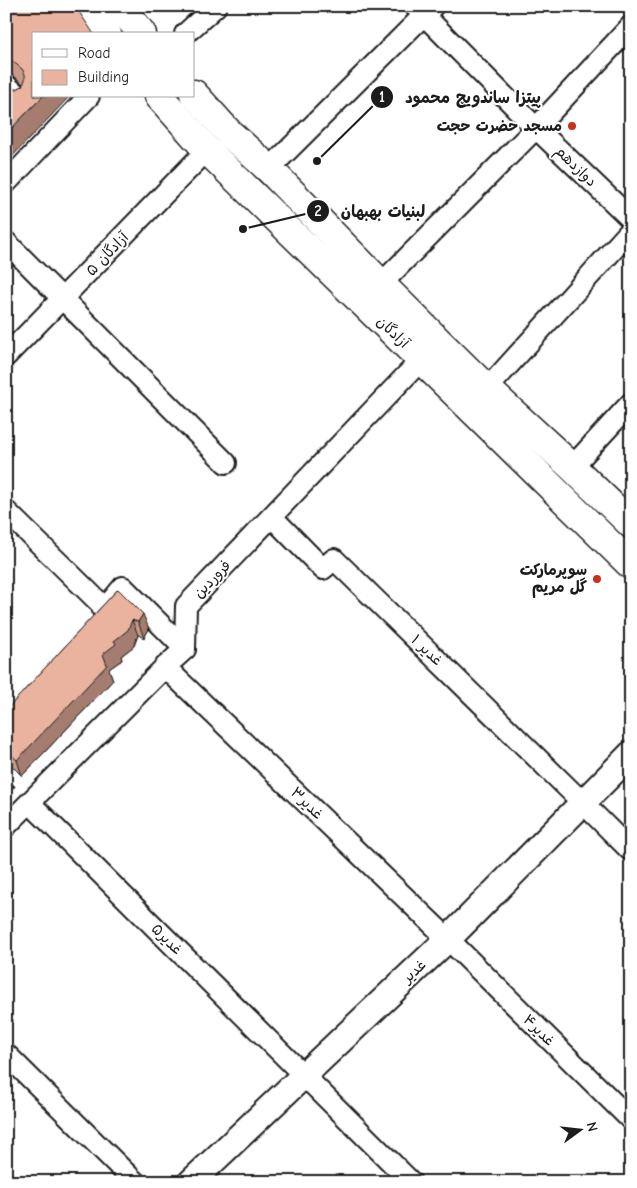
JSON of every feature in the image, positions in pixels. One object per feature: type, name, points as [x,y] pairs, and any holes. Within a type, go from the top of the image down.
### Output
[{"type":"main road","points":[[87,6],[106,32]]},
{"type":"main road","points":[[120,6],[140,32]]},
{"type":"main road","name":"آزادگان","points":[[195,95],[229,134],[270,169],[381,284],[487,389],[631,524]]},
{"type":"main road","name":"آزادگان","points":[[161,98],[207,150],[631,565]]},
{"type":"street","points":[[187,32],[216,6]]},
{"type":"street","points":[[270,169],[424,9]]},
{"type":"street","name":"دوازدهم","points":[[424,9],[536,128],[631,219]]},
{"type":"street","points":[[381,284],[536,128],[631,26]]},
{"type":"street","points":[[6,84],[21,98]]},
{"type":"street","points":[[6,183],[87,98]]},
{"type":"street","name":"آزادگان ۵","points":[[6,356],[207,150]]},
{"type":"street","points":[[487,389],[631,230]]},
{"type":"street","points":[[6,242],[226,463]]},
{"type":"street","name":"فروردین","points":[[185,649],[186,606],[421,360]]},
{"type":"street","points":[[572,467],[631,403]]},
{"type":"street","points":[[6,511],[98,616],[123,588],[185,649],[6,826]]},
{"type":"street","name":"غدیر ۱","points":[[272,517],[323,569],[334,559],[582,802]]},
{"type":"street","name":"غدیر۳","points":[[165,667],[448,939]]},
{"type":"street","name":"غدیر","points":[[191,1182],[448,939],[631,754]]},
{"type":"street","name":"غدیر۵","points":[[30,802],[412,1182]]},
{"type":"street","points":[[582,802],[631,851]]},
{"type":"street","name":"غدیر۴","points":[[448,939],[631,1120]]},
{"type":"street","points":[[6,1054],[135,1182]]},
{"type":"building","points":[[6,6],[75,6],[93,32],[32,32],[32,98],[41,98],[6,134],[6,87],[17,89],[22,86],[25,74],[22,69],[6,56]]},
{"type":"building","points":[[118,589],[143,614],[138,622],[132,620],[128,630],[114,641],[116,644],[103,654],[107,665],[17,760],[6,750],[6,709]]},
{"type":"place","name":"مسجد حضرت حجت","points":[[572,126]]},
{"type":"place","name":"پیتزا ساندویچ محمود","points":[[317,161]]},
{"type":"place","name":"لبنیات بهبهان","points":[[243,229]]},
{"type":"place","name":"سوپرمارکت گل مریم","points":[[597,579]]}]
